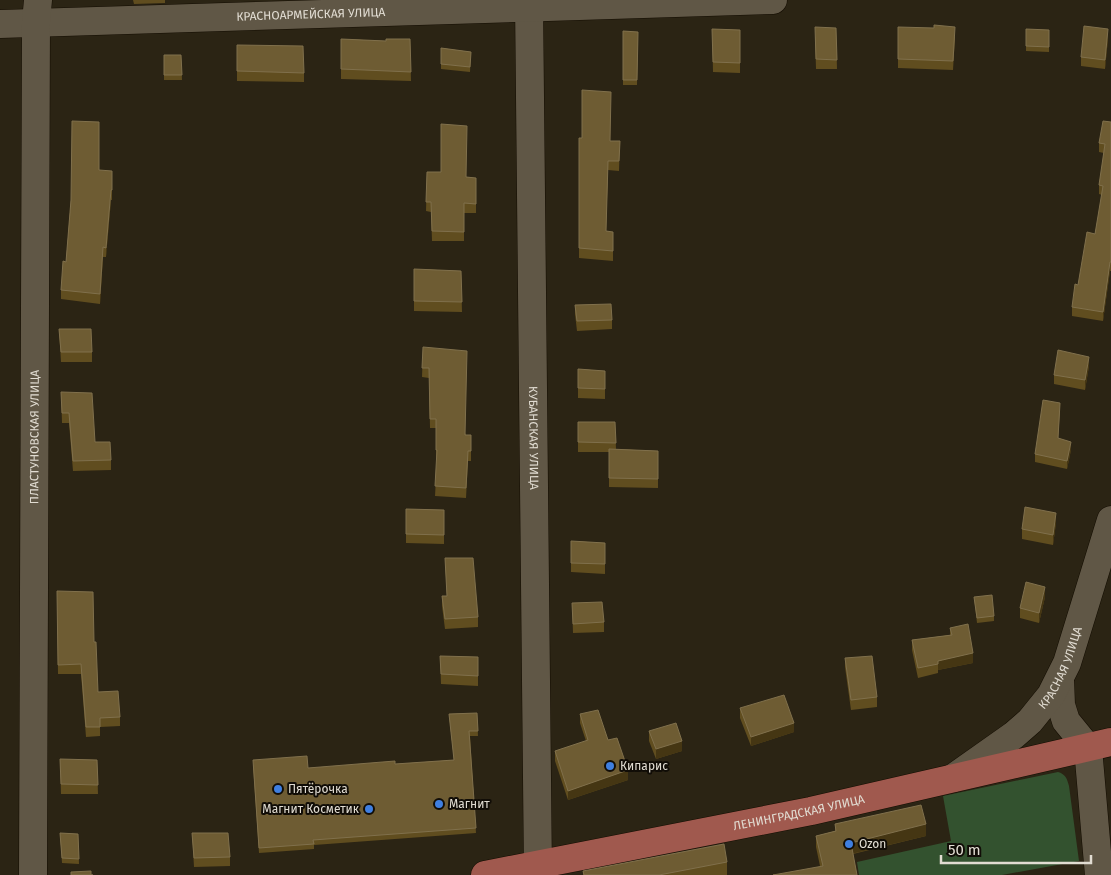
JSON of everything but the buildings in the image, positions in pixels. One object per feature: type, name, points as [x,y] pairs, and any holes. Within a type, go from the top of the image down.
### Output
[{"type":"main road","name":"ЛЕНИНГРАДСКАЯ УЛИЦА","points":[[485,875],[538,869],[1100,745]]},
{"type":"street","name":"КРАСНОАРМЕЙСКАЯ УЛИЦА","points":[[0,24],[37,11],[773,0]]},
{"type":"street","name":"КУБАНСКАЯ УЛИЦА","points":[[529,4],[538,869]]},
{"type":"street","name":"ПЛАСТУНОВСКАЯ УЛИЦА","points":[[33,875],[37,11]]},
{"type":"street","name":"КРАСНАЯ УЛИЦА","points":[[953,778],[1030,721],[1060,679],[1067,663],[1111,520]]},
{"type":"street","points":[[1060,679],[1061,705],[1066,721],[1100,745],[1099,875]]},
{"type":"green space","points":[[1058,772],[1065,777],[1069,786],[1079,861],[1002,875],[859,875],[857,862],[951,841],[943,796]]},
{"type":"place","name":"Кипарис","points":[[610,766]]},
{"type":"place","name":"Пятёрочка","points":[[278,789]]},
{"type":"place","name":"Магнит","points":[[439,804]]},
{"type":"place","name":"Магнит Косметик","points":[[369,809]]},
{"type":"place","name":"Ozon","points":[[849,844]]}]
